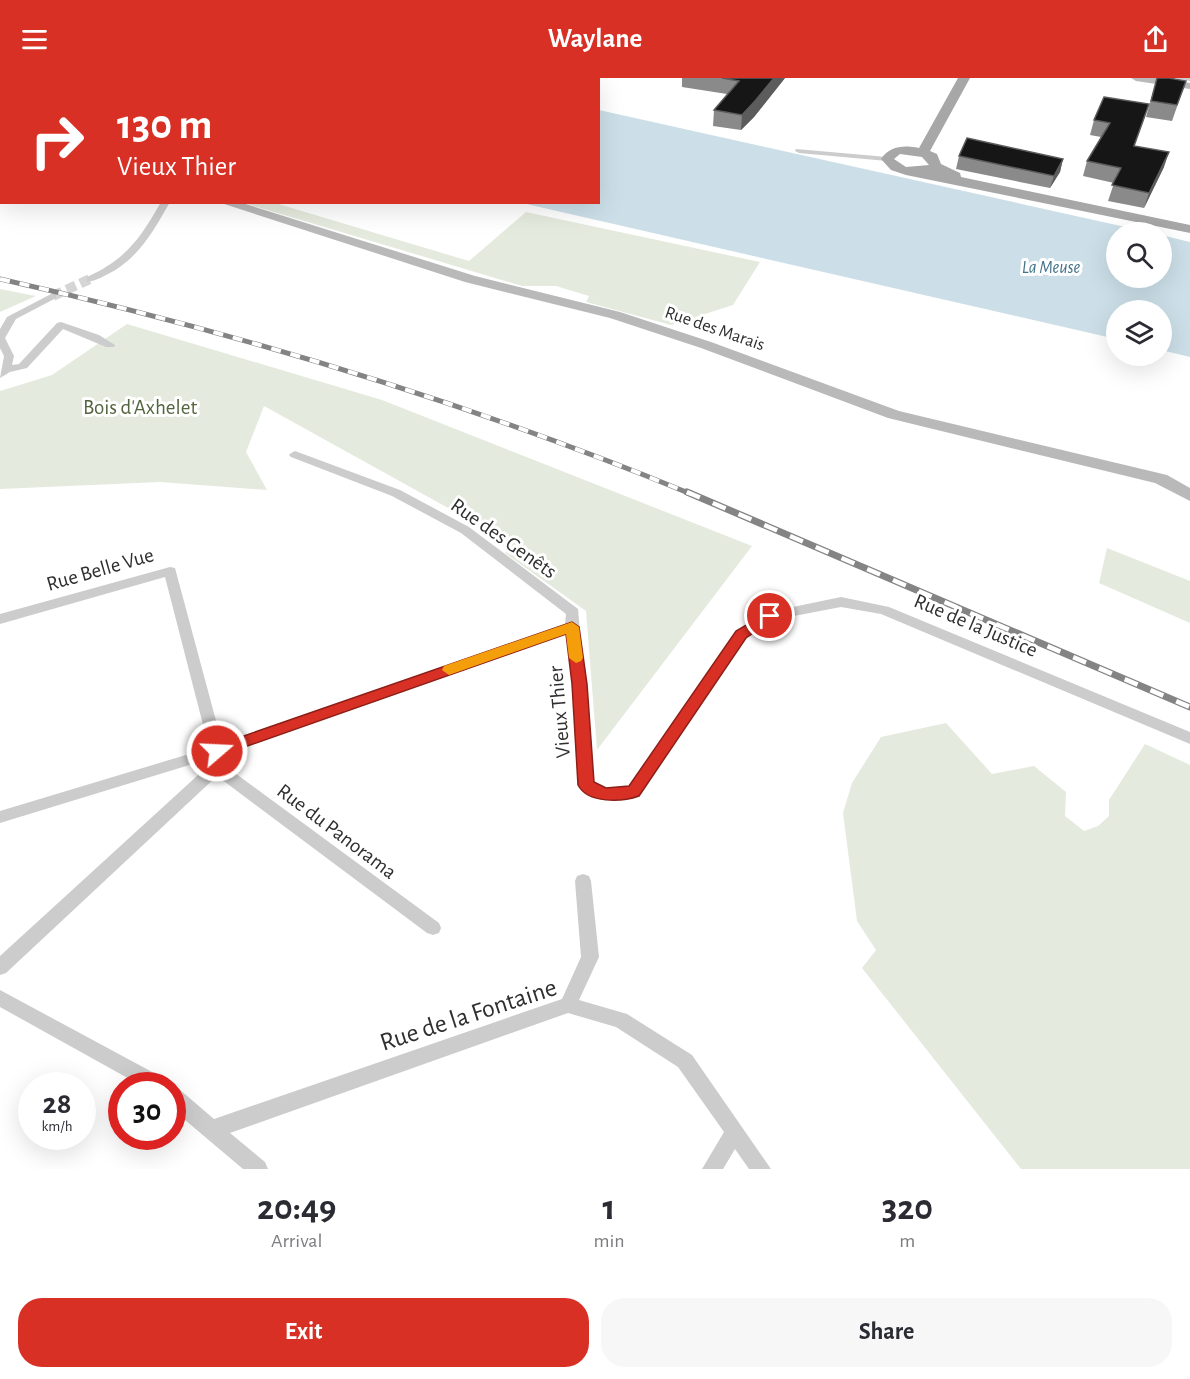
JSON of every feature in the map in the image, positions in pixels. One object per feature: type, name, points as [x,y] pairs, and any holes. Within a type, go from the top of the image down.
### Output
[{"type":"main road","points":[[908,150],[950,78]]},
{"type":"main road","points":[[923,152],[964,78]]},
{"type":"main road","points":[[1136,78],[1177,80],[1190,86]]},
{"type":"main road","points":[[965,180],[936,166],[932,157],[923,152],[908,150],[892,153],[887,159],[893,166],[1190,229]]},
{"type":"main road","points":[[918,171],[936,166]]},
{"type":"main road","name":"Rue des Marais","points":[[230,204],[470,279],[615,315],[706,345],[894,415],[1161,479],[1190,495]]},
{"type":"street","points":[[1177,80],[1190,79]]},
{"type":"street","points":[[799,151],[887,159]]},
{"type":"street","points":[[90,279],[114,269],[131,257],[143,243],[165,204]]},
{"type":"street","points":[[3,372],[9,356],[0,338],[12,316],[53,296]]},
{"type":"street","points":[[3,372],[23,366],[61,325],[110,345]]},
{"type":"street","name":"Rue des Genêts","points":[[295,455],[396,492],[465,530],[573,612],[572,627]]},
{"type":"street","name":"Rue Belle Vue","points":[[0,619],[170,571],[217,759]]},
{"type":"street","name":"Rue de la Justice","points":[[741,635],[770,616],[841,602],[884,610],[1190,738]]},
{"type":"street","name":"Vieux Thier","points":[[0,817],[217,759],[572,627],[579,684],[586,785],[605,794],[634,792],[741,635]]},
{"type":"street","points":[[0,968],[217,759]]},
{"type":"street","name":"Rue du Panorama","points":[[217,759],[433,928]]},
{"type":"street","points":[[568,1005],[590,957],[583,881]]},
{"type":"street","points":[[0,998],[135,1072]]},
{"type":"street","name":"Rue de la Fontaine","points":[[213,1129],[568,1005],[621,1020],[685,1061],[761,1169]]},
{"type":"street","points":[[186,1107],[258,1169]]},
{"type":"street","points":[[712,1169],[735,1132]]},
{"type":"green space","points":[[247,204],[278,204],[469,261],[526,212],[760,262],[733,305],[671,325],[586,302],[589,296],[556,286],[522,286]]},
{"type":"green space","points":[[0,289],[36,296],[0,312]]},
{"type":"green space","name":"Bois d'Axhelet","points":[[127,324],[382,400],[752,546],[597,750],[586,611],[505,553],[509,550],[468,519],[264,406],[246,452],[267,490],[160,482],[0,489],[0,391],[52,375]]},
{"type":"green space","points":[[1107,548],[1190,581],[1190,623],[1099,583]]},
{"type":"green space","points":[[946,723],[992,774],[1034,766],[1066,792],[1065,816],[1084,831],[1098,826],[1109,816],[1109,800],[1145,744],[1190,765],[1190,1169],[1021,1169],[862,968],[876,950],[857,921],[843,813],[852,783],[881,737]]},
{"type":"water","name":"La Meuse","points":[[600,110],[1106,223],[1106,288],[1172,288],[1172,238],[1190,242],[1190,357],[1172,353],[1172,300],[1106,300],[1106,337],[526,204],[600,204]]},
{"type":"building","points":[[722,78],[774,78],[742,115],[714,110],[739,81]]},
{"type":"building","points":[[1157,78],[1186,81],[1177,105],[1151,101]]},
{"type":"building","points":[[1104,97],[1149,104],[1134,146],[1169,152],[1149,193],[1112,185],[1121,168],[1087,161],[1110,123],[1094,120]]},
{"type":"building","points":[[967,138],[1063,159],[1054,176],[959,156]]},
{"type":"tunnel","points":[[53,296],[90,279]]},
{"type":"railway","points":[[0,279],[176,322],[350,372],[522,429],[691,494]]},
{"type":"railway","points":[[687,492],[1190,707]]},
{"type":"slow traffic","points":[[449,670],[572,627],[576,658]]},
{"type":"route","points":[[217,751],[572,627],[579,684],[586,785],[605,794],[634,792],[741,635],[770,616]]}]
